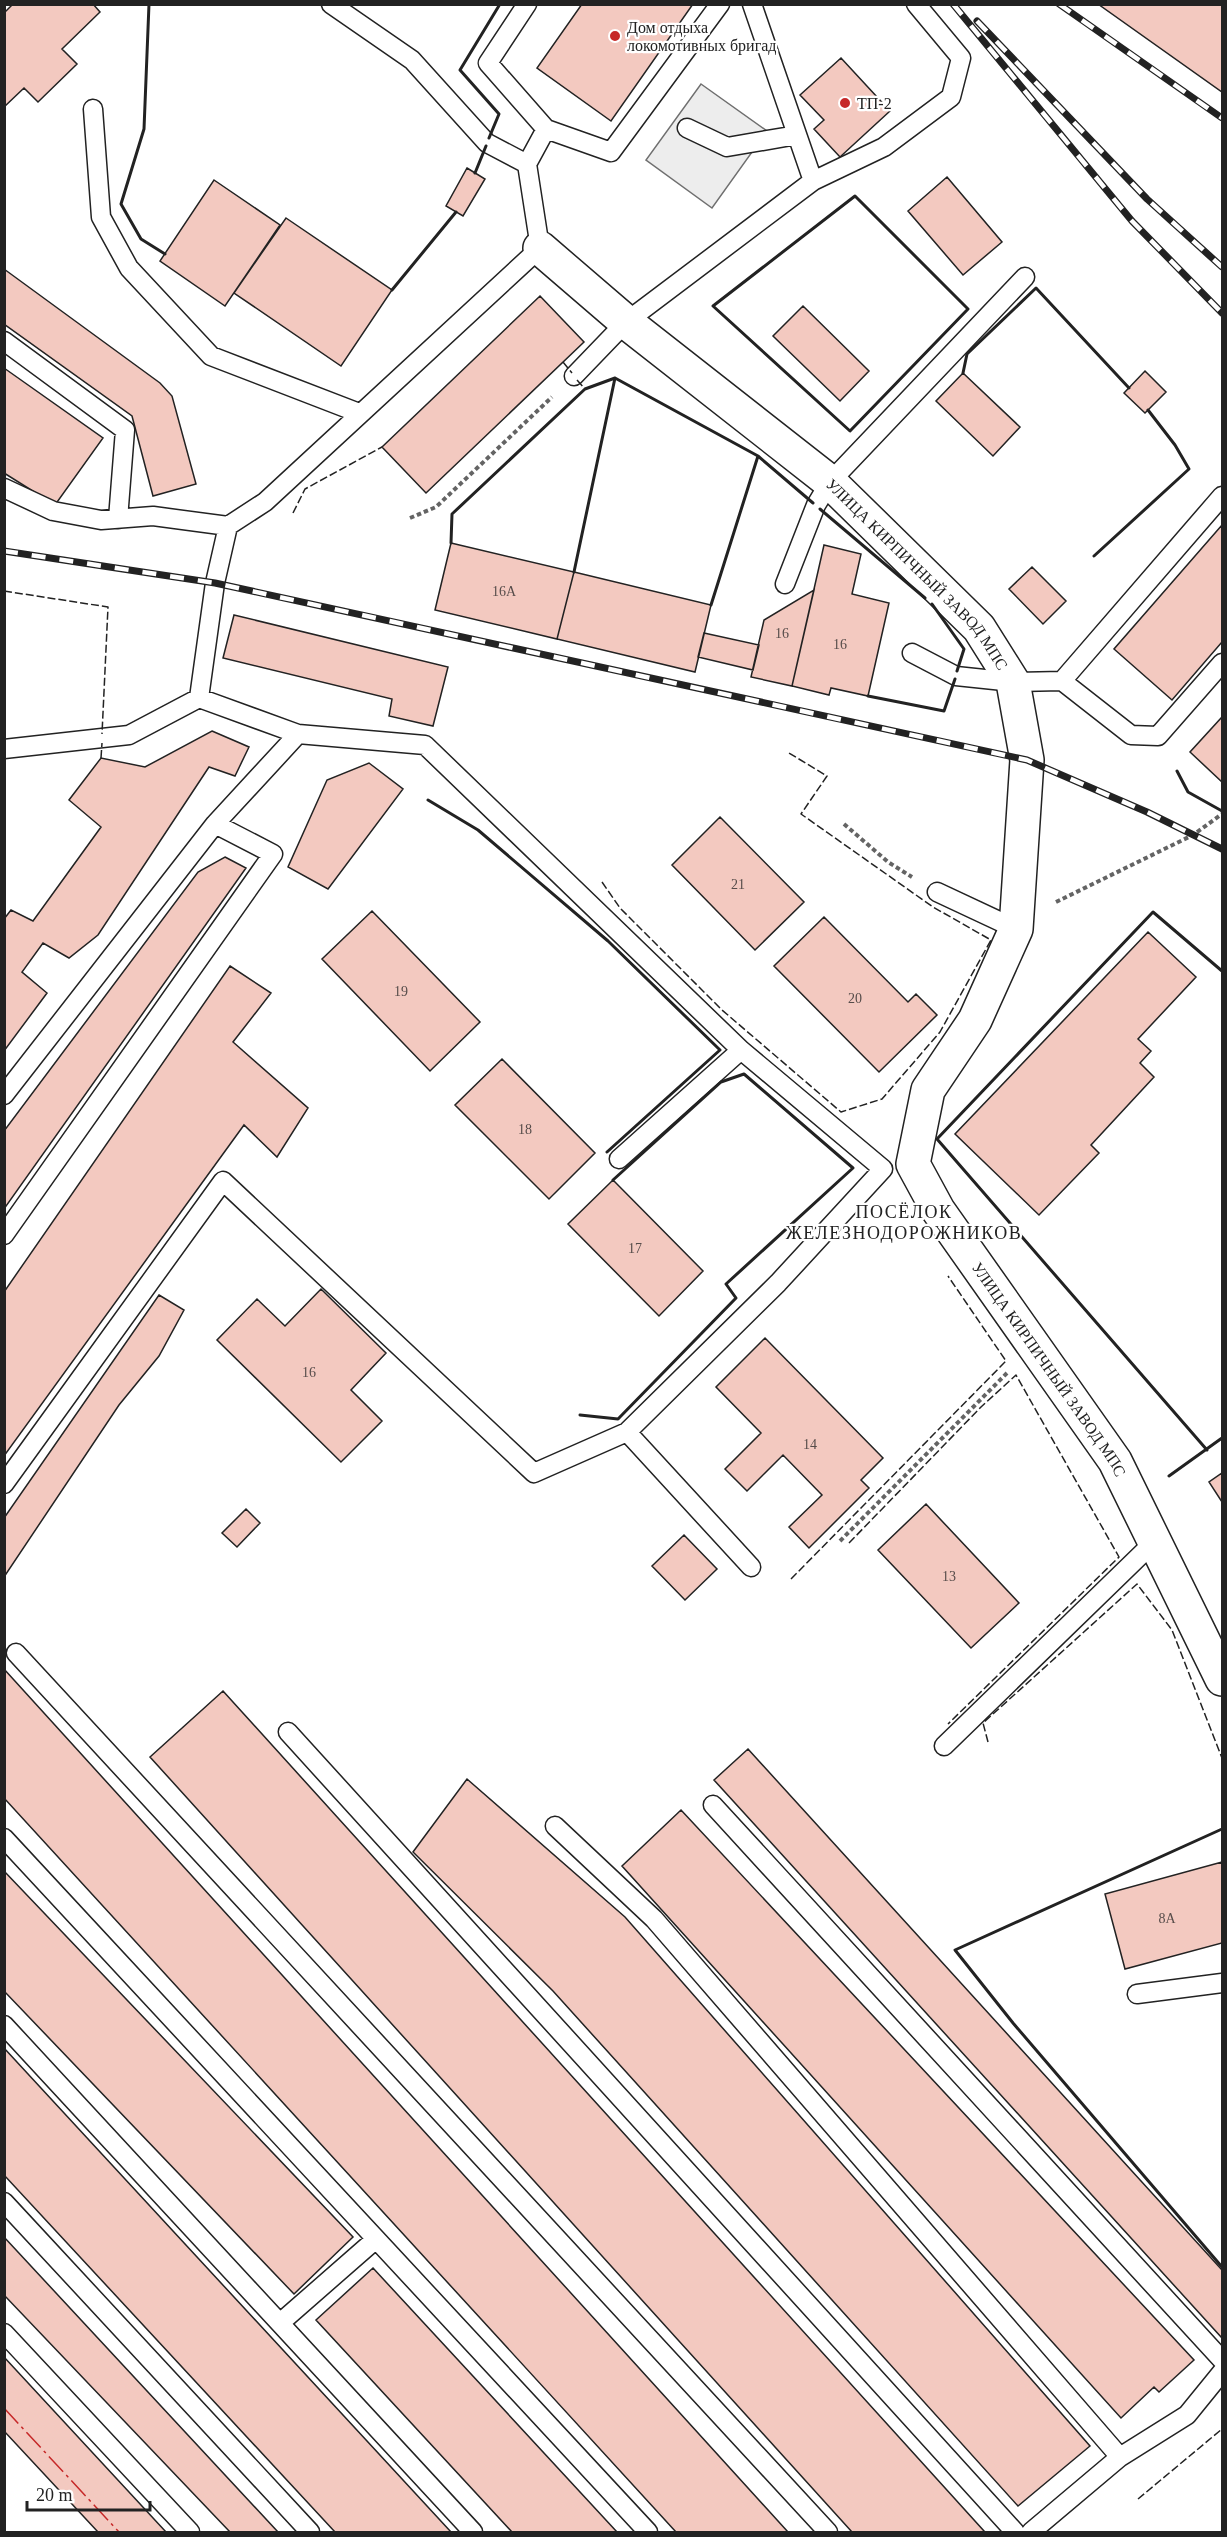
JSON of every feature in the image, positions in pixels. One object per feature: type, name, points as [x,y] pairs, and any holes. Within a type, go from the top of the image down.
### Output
[{"type":"street","name":"УЛИЦА КИРПИЧНЫЙ ЗАВОД МПС","points":[[540,248],[626,322],[830,482],[979,628],[1013,682],[1027,760],[1016,928],[975,1020],[928,1090],[898,1166],[938,1210],[1115,1461],[1222,1679]]},
{"type":"lane","points":[[331,4],[412,60],[487,143],[527,164]]},
{"type":"lane","points":[[527,4],[488,63],[546,129],[611,152],[720,4]]},
{"type":"lane","points":[[752,4],[813,181]]},
{"type":"lane","points":[[574,376],[626,322],[813,181],[884,147],[951,97],[961,58],[916,4]]},
{"type":"lane","points":[[93,110],[101,217],[129,268],[210,356],[359,413]]},
{"type":"lane","points":[[687,128],[727,147],[797,135]]},
{"type":"lane","points":[[4,488],[53,511],[101,519],[153,516],[228,526],[265,502],[540,248],[527,164],[546,129]]},
{"type":"lane","points":[[784,584],[816,505],[830,482],[1025,277]]},
{"type":"lane","points":[[4,341],[125,430],[118,519]]},
{"type":"lane","points":[[1062,681],[1222,496]]},
{"type":"lane","points":[[199,698],[215,583],[228,526]]},
{"type":"lane","points":[[912,653],[956,676],[1013,682],[1062,681],[1131,735],[1158,736],[1222,663]]},
{"type":"lane","points":[[4,749],[129,735],[199,698],[298,734],[425,745],[741,1050],[898,1166],[627,1432],[534,1473],[223,1181],[4,1484]]},
{"type":"lane","points":[[4,1095],[215,824],[298,734]]},
{"type":"lane","points":[[4,1235],[273,854],[215,824]]},
{"type":"lane","points":[[937,892],[1016,928]]},
{"type":"lane","points":[[620,1159],[741,1050]]},
{"type":"lane","points":[[627,1432],[751,1567]]},
{"type":"lane","points":[[944,1746],[1154,1542]]},
{"type":"lane","points":[[16,1653],[828,2532]]},
{"type":"lane","points":[[288,1732],[1015,2532]]},
{"type":"lane","points":[[713,1805],[1222,2360]]},
{"type":"lane","points":[[555,1826],[654,1919],[1120,2457]]},
{"type":"lane","points":[[4,1838],[648,2532]]},
{"type":"lane","points":[[1137,1994],[1222,1983]]},
{"type":"lane","points":[[4,2025],[473,2532]]},
{"type":"lane","points":[[4,2202],[310,2532]]},
{"type":"lane","points":[[280,2324],[376,2239]]},
{"type":"lane","points":[[4,2333],[190,2532]]},
{"type":"lane","points":[[1031,2532],[1120,2457],[1187,2415],[1222,2372]]},
{"type":"path","points":[[410,518],[436,507],[574,376]]},
{"type":"path","points":[[1016,928],[1042,910],[1193,835],[1222,814]]},
{"type":"path","points":[[844,825],[888,862],[937,892]]},
{"type":"path","points":[[840,1541],[1033,1347]]},
{"type":"shaded area","points":[[701,84],[767,131],[712,208],[646,160]]},
{"type":"building","points":[[13,4],[93,4],[100,12],[62,49],[77,64],[38,102],[24,88],[4,107],[4,13]]},
{"type":"building","name":"Дом отдыха локомотивных бригад","points":[[582,4],[693,4],[611,121],[537,68]]},
{"type":"building","points":[[1098,4],[1222,4],[1222,92]]},
{"type":"building","name":"ТП-2","points":[[841,58],[890,111],[840,157],[814,129],[824,120],[800,95]]},
{"type":"building","points":[[467,168],[485,179],[463,216],[446,206]]},
{"type":"building","points":[[947,177],[1002,242],[963,275],[908,211]]},
{"type":"building","points":[[214,180],[280,225],[225,306],[160,261]]},
{"type":"building","points":[[286,218],[392,290],[341,366],[234,293]]},
{"type":"building","points":[[4,269],[160,383],[172,396],[196,484],[153,496],[132,416],[4,324]]},
{"type":"building","points":[[540,296],[584,342],[426,493],[382,447]]},
{"type":"building","points":[[803,306],[869,371],[840,401],[773,336]]},
{"type":"building","points":[[4,368],[103,438],[55,505],[4,473]]},
{"type":"building","points":[[1145,371],[1166,392],[1145,413],[1124,393]]},
{"type":"building","points":[[963,373],[1020,427],[993,456],[936,401]]},
{"type":"building","points":[[1222,525],[1222,642],[1172,700],[1114,649]]},
{"type":"building","points":[[451,543],[574,572],[557,639],[435,610]]},
{"type":"building","points":[[824,545],[861,554],[852,594],[889,603],[868,696],[831,688],[829,695],[792,686]]},
{"type":"building","points":[[1032,567],[1066,601],[1043,624],[1009,589]]},
{"type":"building","points":[[574,572],[711,605],[695,672],[557,639]]},
{"type":"building","points":[[814,590],[792,686],[751,677],[764,620]]},
{"type":"building","points":[[234,615],[448,667],[433,726],[389,716],[392,699],[223,658]]},
{"type":"building","points":[[704,633],[759,645],[753,670],[698,657]]},
{"type":"building","points":[[1222,717],[1222,782],[1190,752]]},
{"type":"building","points":[[212,731],[249,747],[235,776],[209,767],[98,935],[69,958],[43,943],[22,972],[47,993],[4,1051],[4,919],[11,910],[33,921],[101,827],[69,800],[101,758],[145,767]]},
{"type":"building","points":[[369,763],[403,789],[328,889],[288,867],[327,780]]},
{"type":"building","points":[[720,817],[804,902],[755,950],[672,865]]},
{"type":"building","points":[[225,857],[246,868],[4,1209],[4,1131],[198,872]]},
{"type":"building","points":[[372,911],[480,1022],[430,1071],[322,959]]},
{"type":"building","points":[[824,917],[908,1002],[916,994],[937,1015],[879,1072],[774,966]]},
{"type":"building","points":[[1148,932],[1196,977],[1138,1039],[1151,1051],[1140,1063],[1154,1077],[1091,1145],[1099,1153],[1039,1215],[955,1134]]},
{"type":"building","points":[[230,966],[271,993],[233,1042],[308,1108],[277,1157],[244,1125],[4,1456],[4,1292]]},
{"type":"building","points":[[502,1059],[595,1153],[549,1199],[455,1105]]},
{"type":"building","points":[[613,1180],[703,1271],[659,1316],[568,1224]]},
{"type":"building","points":[[321,1289],[386,1353],[351,1390],[382,1421],[341,1462],[217,1340],[257,1299],[285,1326]]},
{"type":"building","points":[[159,1295],[184,1310],[159,1356],[119,1405],[4,1577],[4,1518]]},
{"type":"building","points":[[765,1338],[883,1458],[861,1480],[869,1488],[809,1548],[789,1527],[822,1495],[783,1455],[747,1491],[725,1469],[761,1433],[716,1387]]},
{"type":"building","points":[[1222,1473],[1222,1502],[1209,1482]]},
{"type":"building","points":[[926,1504],[1019,1603],[971,1648],[878,1550]]},
{"type":"building","points":[[246,1509],[260,1523],[237,1547],[222,1533]]},
{"type":"building","points":[[684,1535],[717,1569],[685,1600],[652,1566]]},
{"type":"building","points":[[4,1669],[788,2532],[676,2532],[4,1798]]},
{"type":"building","points":[[223,1691],[983,2532],[852,2532],[150,1757]]},
{"type":"building","points":[[748,1749],[1222,2270],[1222,2338],[714,1780]]},
{"type":"building","points":[[467,1779],[625,1917],[1090,2446],[1018,2506],[553,1991],[413,1852]]},
{"type":"building","points":[[681,1810],[1194,2360],[1159,2392],[1154,2387],[1121,2418],[622,1866]]},
{"type":"building","points":[[1222,1862],[1222,1943],[1125,1969],[1105,1894]]},
{"type":"building","points":[[4,1871],[353,2237],[294,2294],[4,1991]]},
{"type":"building","points":[[4,2048],[451,2532],[335,2532],[4,2175]]},
{"type":"building","points":[[4,2237],[278,2532],[230,2532],[4,2295]]},
{"type":"building","points":[[373,2268],[617,2532],[512,2532],[316,2320]]},
{"type":"building","points":[[4,2357],[166,2532],[98,2532],[4,2431]]},
{"type":"railway","points":[[953,4],[1132,221],[1222,313]]},
{"type":"railway","points":[[1059,4],[1222,118]]},
{"type":"railway","points":[[977,21],[1147,199],[1222,267]]},
{"type":"railway","points":[[4,551],[215,583],[1027,760],[1147,812],[1222,849]]},
{"type":"fence","points":[[563,362],[572,373]]},
{"type":"fence","points":[[577,380],[585,389]]},
{"type":"fence","points":[[293,513],[305,489],[382,447]]},
{"type":"fence","points":[[4,591],[108,607],[102,734]]},
{"type":"fence","points":[[101,758],[102,743]]},
{"type":"fence","points":[[602,882],[620,908],[722,1010],[841,1112],[882,1099],[940,1032],[991,940],[933,907],[801,814],[827,776],[789,753]]},
{"type":"fence","points":[[791,1579],[1006,1361],[948,1276]]},
{"type":"fence","points":[[849,1543],[981,1407],[1016,1375],[1119,1557],[948,1724]]},
{"type":"fence","points":[[988,1742],[983,1723],[1137,1584],[1172,1630],[1222,1758]]},
{"type":"fence","points":[[1138,2499],[1222,2429]]},
{"type":"wall","points":[[149,4],[144,129],[121,204],[141,239],[165,254]]},
{"type":"wall","points":[[489,138],[499,114],[460,70],[500,4]]},
{"type":"wall","points":[[475,173],[486,146]]},
{"type":"wall","points":[[855,196],[968,309],[850,431],[713,306],[855,196]]},
{"type":"wall","points":[[392,290],[456,212]]},
{"type":"wall","points":[[963,373],[967,354],[1036,288],[1129,388]]},
{"type":"wall","points":[[615,378],[758,456],[711,605]]},
{"type":"wall","points":[[451,543],[452,514],[585,389],[615,378],[574,572]]},
{"type":"wall","points":[[1094,556],[1189,469],[1175,445],[1148,410]]},
{"type":"wall","points":[[758,456],[813,503]]},
{"type":"wall","points":[[820,509],[925,598]]},
{"type":"wall","points":[[932,604],[964,649],[957,671]]},
{"type":"wall","points":[[868,696],[944,711],[955,679]]},
{"type":"wall","points":[[1177,771],[1188,792],[1222,811]]},
{"type":"wall","points":[[428,800],[478,830],[608,941],[720,1050],[607,1152]]},
{"type":"wall","points":[[1207,1450],[937,1139],[1153,912],[1222,971]]},
{"type":"wall","points":[[580,1415],[618,1419],[736,1298],[726,1284],[853,1168],[744,1074],[721,1082],[613,1180]]},
{"type":"wall","points":[[1169,1476],[1222,1438]]},
{"type":"wall","points":[[1222,1829],[955,1950],[1013,2023],[1222,2267]]},
{"type":"power","points":[[4,2408],[119,2532]]},
{"type":"place","name":"Дом отдыха локомотивных бригад","points":[[615,36]]},
{"type":"place","name":"ТП-2","points":[[845,103]]},
{"type":"district","name":"ПОСЁЛОК ЖЕЛЕЗНОДОРОЖНИКОВ","points":[[904,1222]]}]
